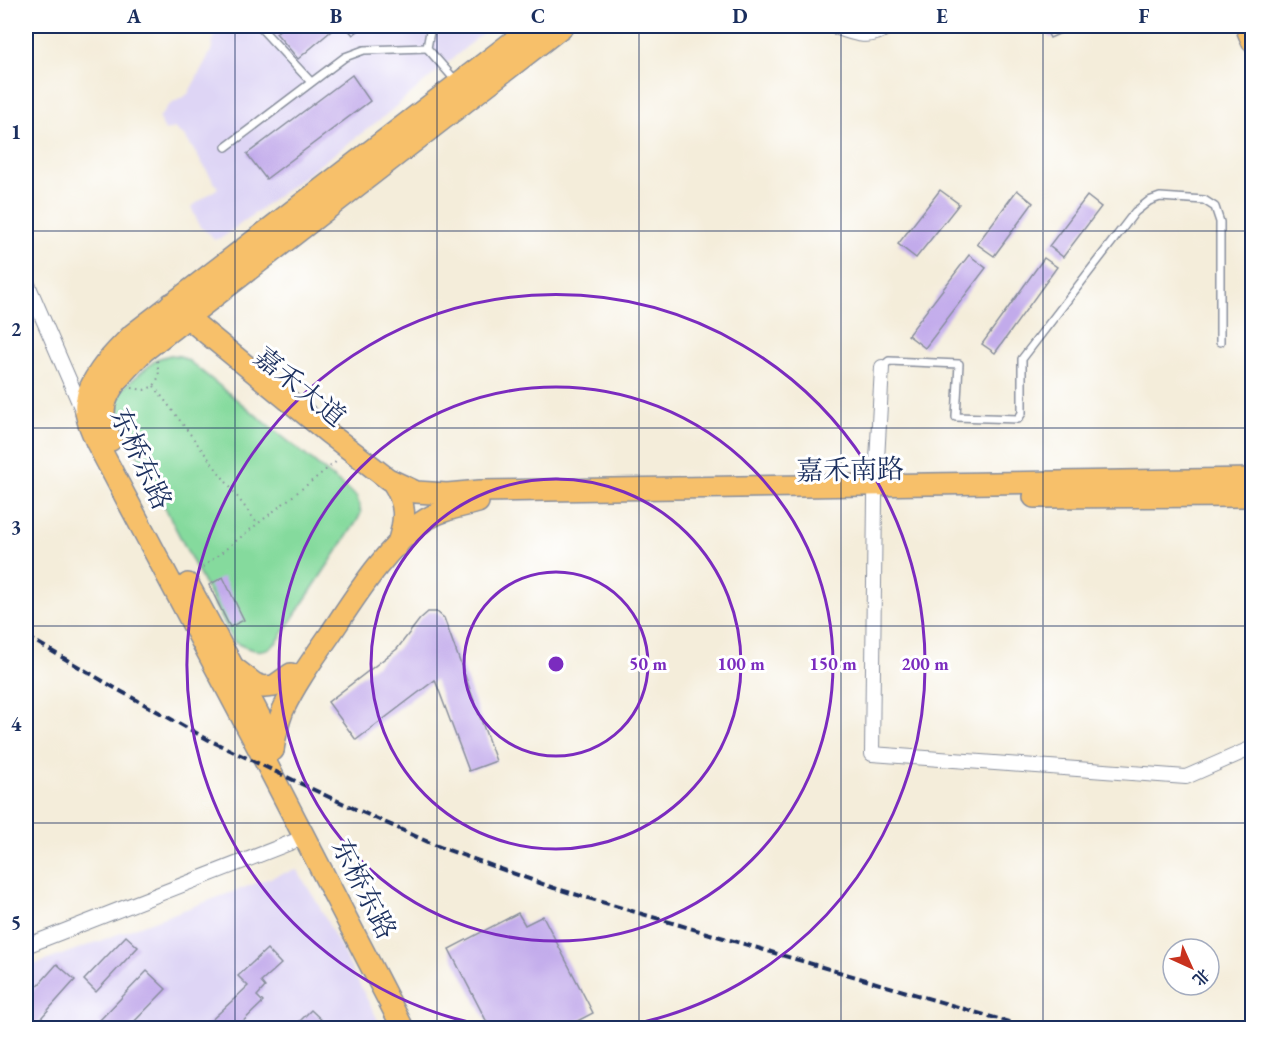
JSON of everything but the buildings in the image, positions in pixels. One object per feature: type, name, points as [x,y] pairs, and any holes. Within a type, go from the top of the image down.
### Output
[{"type":"main road","name":"东桥东路","points":[[186,580],[108,435],[102,416],[107,394],[174,314],[458,83],[533,26]]},
{"type":"main road","name":"东桥东路","points":[[418,1029],[268,753],[227,671],[97,443],[89,422],[86,404],[92,384],[113,355],[133,334],[174,314],[563,26]]},
{"type":"main road","points":[[1245,26],[1252,42]]},
{"type":"main road","name":"嘉禾大道","points":[[174,314],[342,458],[400,492]]},
{"type":"main road","name":"嘉禾大道","points":[[174,314],[327,432],[400,492]]},
{"type":"main road","name":"嘉禾南路","points":[[448,501],[475,498],[479,502],[1252,479]]},
{"type":"main road","name":"嘉禾南路","points":[[875,491],[1252,496]]},
{"type":"main road","points":[[400,492],[437,505],[475,498]]},
{"type":"main road","points":[[400,492],[448,501]]},
{"type":"main road","points":[[400,492],[403,523]]},
{"type":"main road","points":[[390,544],[391,500],[400,492]]},
{"type":"main road","points":[[390,544],[403,523],[431,501],[448,501]]},
{"type":"main road","points":[[268,753],[261,741],[264,727],[277,699],[295,678],[362,569],[390,544],[423,522],[448,501]]},
{"type":"main road","points":[[186,580],[227,671],[253,697],[277,699]]},
{"type":"main road","points":[[227,671],[264,687],[274,686],[295,678]]},
{"type":"main road","points":[[268,753],[295,678]]},
{"type":"main road","points":[[247,693],[264,727]]},
{"type":"main road","name":"东桥东路","points":[[268,753],[305,837],[403,1029]]},
{"type":"street","points":[[833,26],[857,35],[870,36],[889,26]]},
{"type":"street","points":[[26,280],[97,443]]},
{"type":"street","points":[[882,367],[875,491],[872,754],[1186,777],[1252,748]]},
{"type":"street","points":[[26,946],[305,837]]},
{"type":"lane","points":[[259,26],[311,82]]},
{"type":"lane","points":[[427,48],[431,26]]},
{"type":"lane","points":[[226,147],[345,57],[364,50],[427,48]]},
{"type":"lane","points":[[427,48],[458,83]]},
{"type":"lane","points":[[882,367],[889,361],[959,364],[956,417],[1018,419],[1022,413],[1022,359],[1135,212],[1149,201],[1160,197],[1204,200],[1215,207],[1220,222],[1220,342]]},
{"type":"path","points":[[127,384],[138,390],[154,386],[159,376],[157,359]]},
{"type":"path","points":[[154,386],[257,524]]},
{"type":"path","points":[[186,580],[342,458]]},
{"type":"shaded area","points":[[216,26],[488,26],[484,32],[382,118],[223,237],[214,240],[200,227],[191,207],[218,188],[186,138],[174,128],[165,131],[159,118],[168,106],[188,94],[211,51]]},
{"type":"shaded area","points":[[297,870],[318,904],[382,1028],[26,1028],[26,968]]},
{"type":"green space","points":[[170,355],[180,356],[189,361],[357,497],[361,513],[357,521],[277,642],[267,649],[251,649],[234,642],[121,422],[117,410],[117,393],[157,359]]},
{"type":"railway","points":[[26,636],[209,740],[437,846],[554,888],[1029,1028]]}]
